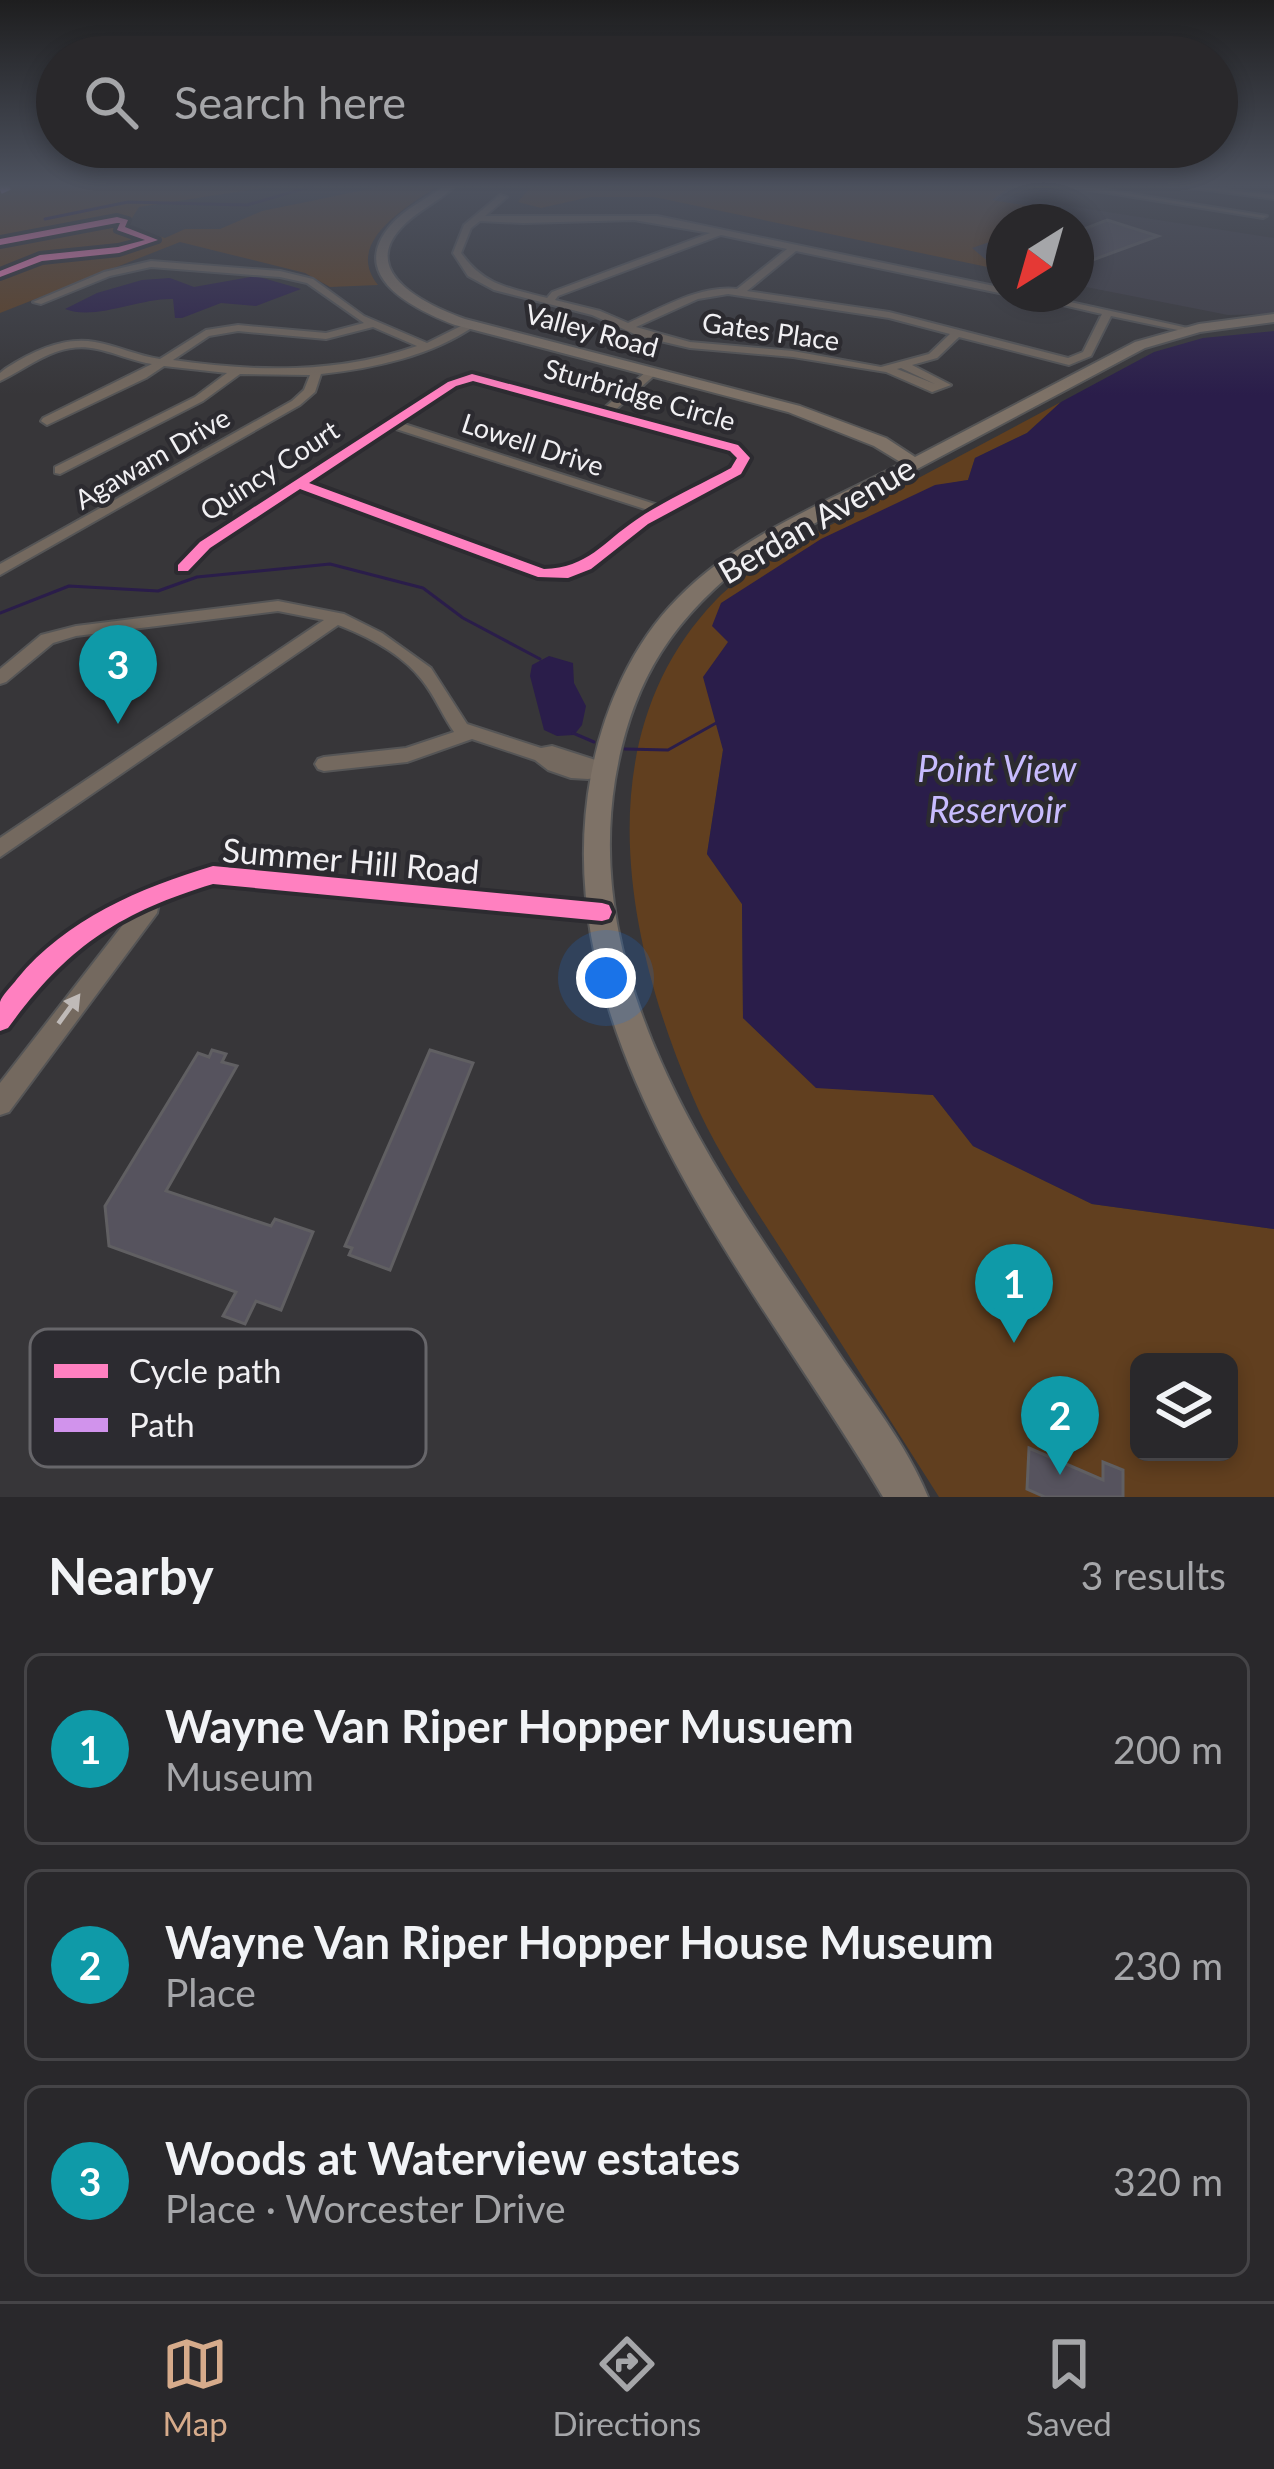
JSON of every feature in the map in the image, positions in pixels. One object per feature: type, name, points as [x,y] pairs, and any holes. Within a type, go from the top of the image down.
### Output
[{"type":"main road","name":"Valley Road","points":[[382,256],[397,290],[465,324],[830,421],[914,463]]},
{"type":"main road","name":"Berdan Avenue","points":[[907,1497],[670,1117],[618,988],[602,912],[597,835],[604,770],[633,678],[665,625],[697,590],[748,551],[1131,350],[1192,330],[1274,318]]},
{"type":"main road","name":"Valley Road","points":[[777,407],[914,463]]},
{"type":"main road","points":[[830,421],[906,444],[946,446]]},
{"type":"street","name":"Gates Place","points":[[458,256],[465,268],[497,288],[690,345],[793,354],[890,370],[933,356],[957,333]]},
{"type":"street","points":[[548,302],[555,294],[657,256]]},
{"type":"street","points":[[739,292],[784,256]]},
{"type":"street","points":[[837,256],[986,287]]},
{"type":"street","points":[[38,302],[115,271],[178,263],[304,279],[374,324],[428,346]]},
{"type":"street","points":[[628,327],[706,294],[739,292],[889,315],[1069,362],[1087,354],[1108,312]]},
{"type":"street","points":[[1094,309],[1192,330]]},
{"type":"street","points":[[47,421],[142,376],[192,339],[223,329],[317,337],[374,324]]},
{"type":"street","points":[[0,378],[38,353],[75,344],[108,346],[160,362],[238,370],[316,375],[360,370],[409,355],[465,324]]},
{"type":"street","name":"Gates Place","points":[[890,370],[932,389],[945,385],[905,366]]},
{"type":"street","points":[[59,470],[199,399],[238,370]]},
{"type":"street","points":[[606,412],[651,373]]},
{"type":"street","name":"Agawam Drive","points":[[4,565],[296,403],[309,392],[316,375]]},
{"type":"street","name":"Sturbridge Circle","points":[[297,483],[549,575],[586,566],[661,510],[743,463],[742,454],[472,377],[452,384],[390,423]]},
{"type":"street","name":"Quincy Court","points":[[183,568],[205,545],[390,423]]},
{"type":"street","name":"Lowell Drive","points":[[390,423],[661,510]]},
{"type":"street","points":[[0,677],[47,639],[76,631],[278,606],[306,607],[338,618],[414,662],[430,677],[450,716],[471,733],[542,755],[547,763],[588,774],[604,770]]},
{"type":"street","points":[[0,849],[338,618]]},
{"type":"street","points":[[323,764],[407,755],[471,733]]},
{"type":"street","name":"Summer Hill Road","points":[[0,1020],[46,963],[70,942],[167,892],[213,875],[602,912]]},
{"type":"street","name":"Summer Hill Road","points":[[0,1103],[138,916],[167,892]]},
{"type":"shaded area","points":[[0,256],[145,256],[0,313]]},
{"type":"shaded area","points":[[236,256],[368,256],[378,285],[330,287],[305,273]]},
{"type":"shaded area","points":[[934,256],[981,256],[986,267]]},
{"type":"shaded area","points":[[940,256],[986,256],[986,266]]},
{"type":"shaded area","points":[[1094,256],[1274,256],[1274,314],[1228,315],[1094,289]]},
{"type":"shaded area","points":[[1061,402],[1027,433],[975,458],[968,480],[935,486],[728,641],[723,750],[707,854],[742,904],[743,1018],[816,1087],[933,1095],[973,1146],[1092,1204],[1274,1229],[1274,1497],[939,1497],[712,1137],[668,1035],[649,971],[630,840],[633,775],[648,713],[675,654],[731,586],[799,542]]},
{"type":"water","points":[[256,276],[301,289],[256,306],[221,303],[182,318],[175,318],[173,299],[103,311],[65,309],[97,293],[142,280],[170,278],[194,287]]},
{"type":"water","name":"Point View Reservoir","points":[[1274,331],[1274,1229],[1092,1204],[973,1146],[933,1095],[816,1088],[743,1018],[742,904],[707,854],[723,750],[703,677],[728,642],[712,626],[721,603],[821,539],[935,485],[968,480],[975,458],[1027,433],[1061,402],[1154,352],[1203,338]]},
{"type":"water","points":[[549,656],[573,663],[574,683],[586,706],[574,735],[557,736],[544,730],[530,676],[532,665]]},
{"type":"building","points":[[212,1050],[226,1054],[222,1062],[237,1066],[166,1191],[271,1226],[275,1219],[313,1232],[281,1310],[256,1301],[245,1324],[223,1316],[236,1292],[109,1246],[105,1206],[198,1053],[209,1057]]},
{"type":"building","points":[[430,1050],[473,1063],[390,1270],[349,1255],[352,1248],[345,1246]]},
{"type":"building","points":[[1029,1448],[1103,1480],[1103,1462],[1123,1470],[1123,1497],[1045,1497],[1027,1489]]},
{"type":"waterway","points":[[0,613],[69,586],[158,591],[197,577],[330,564],[423,588],[463,618],[540,659]]},
{"type":"waterway","points":[[625,749],[668,750],[718,722]]},
{"type":"waterway","points":[[573,733],[594,742]]},
{"type":"cycle path","points":[[0,274],[40,258],[61,256]]},
{"type":"cycle path","points":[[183,568],[205,545],[452,384],[472,377],[734,448],[744,458],[736,471],[643,521],[586,566],[568,573],[543,574],[297,483]]},
{"type":"cycle path","points":[[0,1020],[41,968],[83,933],[147,898],[213,875],[602,912]]},
{"type":"place","name":"Woods at Waterview estates","points":[[118,724]]},
{"type":"place","name":"Wayne Van Riper Hopper Musuem","points":[[1014,1343]]},
{"type":"place","name":"Wayne Van Riper Hopper House Museum","points":[[1060,1475]]}]
